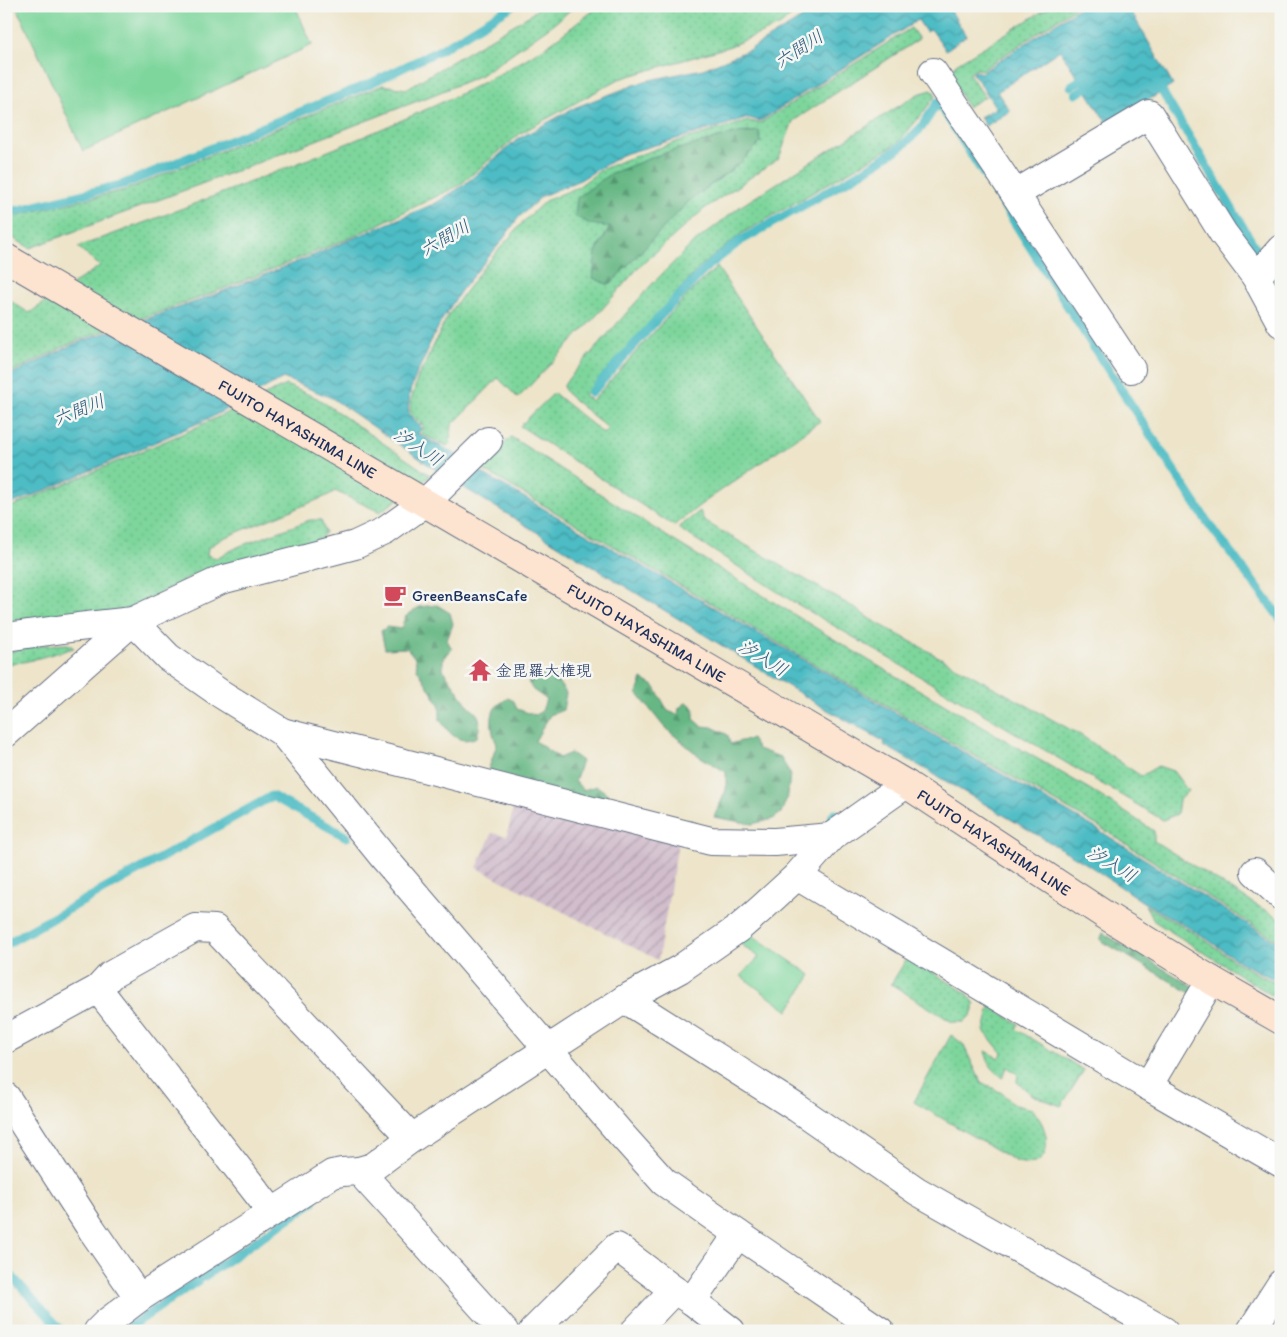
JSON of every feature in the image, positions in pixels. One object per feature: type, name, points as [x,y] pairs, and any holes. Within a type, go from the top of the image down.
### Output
[{"type":"main road","name":"FUJITO HAYASHIMA LINE","points":[[10,261],[426,495],[906,784],[1105,915],[1211,980],[1281,1020]]},
{"type":"street","points":[[933,72],[1131,369]]},
{"type":"street","points":[[1016,194],[1149,114],[1223,233],[1267,263],[1281,323]]},
{"type":"street","points":[[6,733],[133,621],[221,580],[354,545],[385,531],[488,441]]},
{"type":"street","points":[[6,637],[133,621]]},
{"type":"street","points":[[133,621],[168,658],[220,694],[282,732],[710,841],[775,842],[831,837]]},
{"type":"street","points":[[282,732],[385,859],[664,1182],[880,1331]]},
{"type":"street","points":[[98,1331],[139,1298],[332,1174],[373,1167],[412,1138],[625,999],[680,969],[739,928],[797,876],[831,837],[906,784]]},
{"type":"street","points":[[1255,872],[1281,896]]},
{"type":"street","points":[[797,876],[1148,1086],[1281,1163]]},
{"type":"street","points":[[6,1039],[98,989],[110,975],[194,928],[215,929],[412,1138]]},
{"type":"street","points":[[1148,1086],[1211,980]]},
{"type":"street","points":[[98,989],[272,1212]]},
{"type":"street","points":[[625,999],[797,1108],[918,1192],[1164,1331]]},
{"type":"street","points":[[6,1097],[88,1224],[139,1298]]},
{"type":"street","points":[[360,1170],[504,1331]]},
{"type":"street","points":[[635,1331],[683,1296],[738,1234]]},
{"type":"street","points":[[533,1331],[617,1247],[731,1331]]},
{"type":"street","points":[[1251,1331],[1281,1284]]},
{"type":"shaded area","points":[[515,801],[678,843],[658,960],[477,868],[492,833],[507,836]]},
{"type":"green space","points":[[16,6],[295,6],[312,45],[83,151]]},
{"type":"green space","points":[[541,6],[575,6],[555,23],[481,75],[244,168],[30,248],[6,234],[6,215],[14,216],[125,190],[383,85],[406,89],[530,15]]},
{"type":"green space","points":[[599,6],[801,6],[781,25],[728,47],[619,79],[521,133],[460,185],[350,238],[205,296],[76,341],[6,375],[6,298],[29,313],[100,266],[78,247],[358,139],[455,96],[526,59],[548,45]]},
{"type":"green space","points":[[1051,6],[1078,6],[982,70],[976,69],[969,74],[985,97],[967,107],[951,77],[956,64]]},
{"type":"green space","points":[[911,28],[919,39],[793,121],[779,158],[704,209],[638,268],[597,315],[518,398],[498,378],[452,425],[450,443],[447,446],[421,434],[424,427],[410,413],[411,401],[418,376],[448,315],[483,268],[523,222],[545,201],[578,187],[601,170],[624,160],[688,138],[749,121],[760,123]],"holes":[[[761,142],[739,164],[689,201],[608,285],[596,252],[610,227]]]},
{"type":"green space","points":[[932,90],[936,95],[898,143],[741,234],[701,266],[584,395],[592,401],[689,293],[717,267],[820,421],[699,506],[674,526],[520,426],[554,393],[604,434],[608,428],[569,396],[563,387],[653,283],[691,245],[741,206],[918,94]]},
{"type":"green space","points":[[759,131],[761,142],[739,164],[689,201],[609,285],[593,278],[596,252],[610,227],[590,224],[575,216],[577,198],[610,174],[664,153],[737,133]]},
{"type":"green space","points":[[286,385],[317,398],[431,476],[380,512],[335,491],[327,496],[223,538],[208,548],[207,555],[216,558],[240,546],[310,520],[321,520],[325,532],[321,539],[204,570],[122,612],[62,613],[6,623],[6,509],[184,433]]},
{"type":"green space","points":[[511,437],[671,539],[868,660],[1091,790],[1154,831],[1154,841],[1281,919],[1281,943],[1098,826],[840,679],[480,468]]},
{"type":"green space","points":[[700,511],[704,521],[853,607],[870,619],[1082,736],[1141,776],[1158,766],[1173,771],[1188,791],[1179,800],[1177,814],[1163,820],[792,601],[678,528]]},
{"type":"green space","points":[[437,605],[450,613],[453,624],[447,640],[452,649],[443,659],[443,670],[470,708],[479,717],[480,724],[477,737],[470,739],[465,740],[456,737],[440,720],[440,706],[417,669],[415,658],[407,648],[385,649],[381,631],[387,627],[401,629],[405,617],[419,607]]},
{"type":"green space","points":[[68,644],[74,648],[6,665],[6,652],[44,645]]},
{"type":"green space","points":[[538,673],[556,679],[566,693],[563,710],[550,715],[535,741],[559,758],[571,753],[582,761],[575,781],[583,790],[597,786],[609,795],[610,811],[496,780],[489,768],[497,744],[492,726],[495,708],[508,698],[514,701],[517,709],[535,715],[542,711],[546,699],[533,690],[528,682]]},
{"type":"green space","points":[[642,679],[654,686],[668,711],[678,715],[679,708],[687,702],[694,708],[694,719],[702,726],[712,727],[728,735],[730,744],[752,739],[758,749],[780,757],[790,773],[788,795],[781,813],[773,819],[752,824],[714,817],[726,790],[726,772],[699,756],[664,727],[637,693]]},
{"type":"green space","points":[[1145,905],[1198,935],[1236,962],[1281,986],[1281,1001],[1154,921]]},
{"type":"green space","points":[[749,933],[811,975],[788,1011],[741,976],[759,957],[739,943]]},
{"type":"green space","points":[[1103,933],[1196,988],[1192,994],[1100,940]]},
{"type":"green space","points":[[908,957],[968,994],[975,1004],[971,1015],[964,1022],[952,1022],[891,984]]},
{"type":"green space","points":[[990,1006],[1019,1024],[1016,1029],[1084,1070],[1061,1106],[1032,1095],[1017,1082],[1018,1074],[1007,1067],[1003,1078],[991,1066],[986,1051],[999,1058],[1002,1053],[984,1031]]},
{"type":"green space","points":[[951,1035],[963,1044],[981,1082],[1002,1093],[1015,1105],[1033,1109],[1045,1130],[1046,1141],[1044,1155],[1037,1162],[1030,1164],[1017,1162],[914,1102]]},
{"type":"water","points":[[822,6],[948,6],[966,36],[946,50],[931,29],[926,32],[918,20],[760,121],[749,118],[624,154],[580,180],[542,196],[518,218],[501,242],[462,289],[443,318],[429,345],[410,391],[408,413],[422,428],[418,434],[457,455],[477,470],[1097,829],[1281,945],[1281,983],[1238,961],[1200,934],[1143,902],[1087,864],[884,745],[885,742],[819,705],[445,476],[332,398],[283,378],[210,418],[6,506],[6,377],[76,343],[201,300],[314,255],[436,203],[464,185],[518,139],[576,107],[645,81],[703,69],[749,50]]},
{"type":"water","points":[[1082,6],[1128,6],[1173,85],[1108,125],[1060,50],[997,92],[1010,111],[986,126],[980,117],[996,108],[976,77],[972,74],[975,71],[981,73]]},
{"type":"waterway","points":[[6,207],[15,211],[124,184],[369,84],[440,50],[512,6]]},
{"type":"waterway","points":[[1071,86],[1088,75]]},
{"type":"waterway","points":[[1076,94],[1093,83]]},
{"type":"waterway","points":[[1157,83],[1281,291]]},
{"type":"waterway","points":[[591,393],[707,267],[740,241],[862,172],[901,147],[921,128],[938,102],[1206,520],[1281,619]]},
{"type":"waterway","points":[[6,944],[272,796],[347,837]]},
{"type":"waterway","points":[[831,819],[835,813]]},
{"type":"waterway","points":[[124,1331],[313,1202]]},
{"type":"waterway","points":[[6,1270],[62,1331]]},
{"type":"place","name":"GreenBeansCafe","points":[[395,595]]},
{"type":"place","name":"金毘羅大権現","points":[[480,670]]},
{"type":"water label","name":"六間川","points":[[799,49]]},
{"type":"water label","name":"六間川","points":[[445,238]]},
{"type":"water label","name":"六間川","points":[[79,410]]},
{"type":"water label","name":"汐入川","points":[[418,447]]},
{"type":"water label","name":"汐入川","points":[[763,658]]},
{"type":"water label","name":"汐入川","points":[[1112,864]]}]
